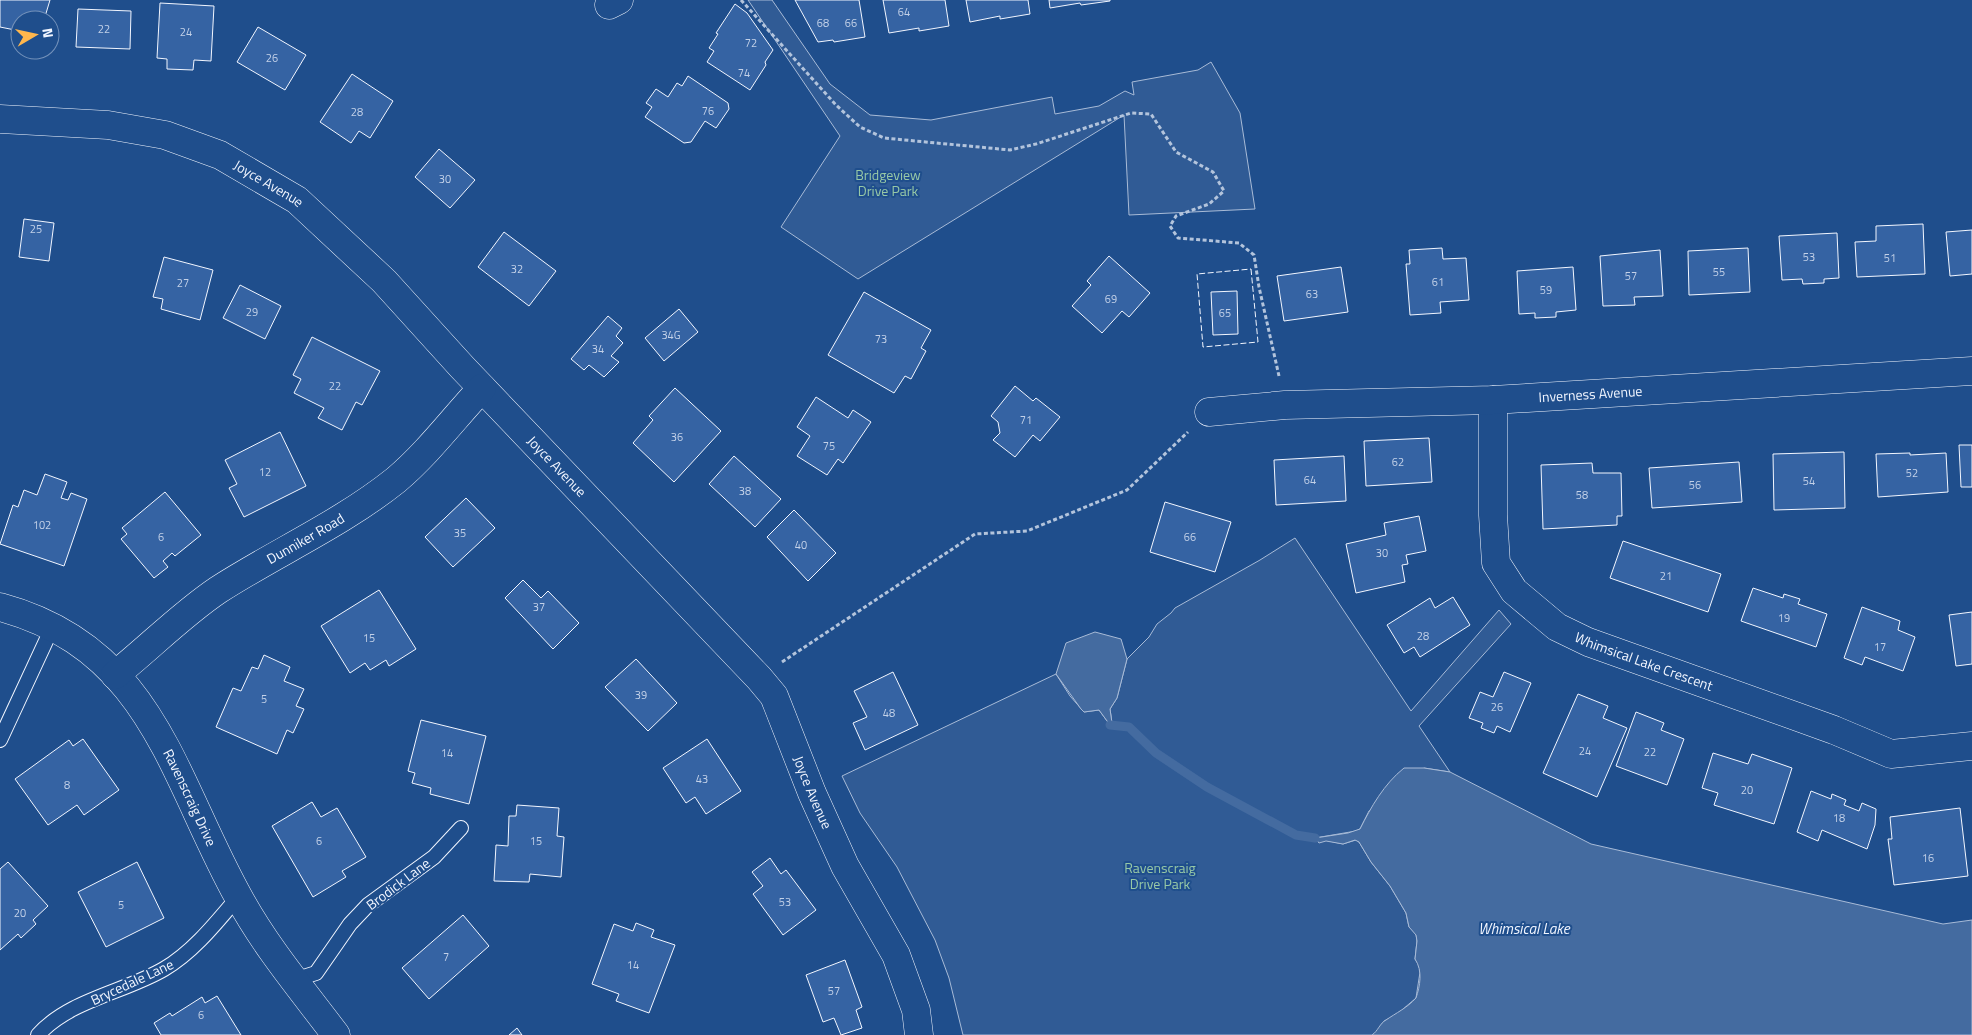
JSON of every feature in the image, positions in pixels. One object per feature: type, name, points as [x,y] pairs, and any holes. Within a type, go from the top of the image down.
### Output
[{"type":"street","name":"Joyce Avenue","points":[[0,119],[108,125],[165,135],[220,155],[297,200],[384,281],[482,388],[774,696],[812,793],[845,866],[896,955],[916,1010],[919,1035]]},
{"type":"street","name":"Inverness Avenue","points":[[1209,412],[1285,405],[1493,400],[1972,371]]},
{"type":"street","name":"Dunniker Road","points":[[115,675],[216,592],[340,520],[391,484],[430,447],[482,388]]},
{"type":"street","name":"Whimsical Lake Crescent","points":[[1493,400],[1493,514],[1496,563],[1514,592],[1557,627],[1588,642],[1834,730],[1891,754],[1972,746]]},
{"type":"street","name":"Ravenscraig Drive","points":[[0,607],[33,618],[84,647],[115,675],[144,709],[159,734],[238,897],[259,932],[336,1035]]},
{"type":"lane","points":[[0,740],[52,628]]},
{"type":"lane","name":"Brodick Lane","points":[[294,980],[316,973],[350,924],[368,905],[434,857],[461,828]]},
{"type":"lane","name":"Brycedale Lane","points":[[38,1035],[58,1018],[162,970],[178,960],[208,932],[238,897]]},
{"type":"path","points":[[740,0],[836,106],[860,127],[884,138],[1010,150],[1036,144],[1130,113],[1151,114],[1176,152],[1213,172],[1224,191],[1210,204],[1176,216],[1170,226],[1178,238],[1239,243],[1254,255],[1259,287],[1285,405]]},
{"type":"path","points":[[759,678],[975,534],[1027,531],[1127,490],[1209,412]]},
{"type":"shaded area","name":"Bridgeview Drive Park","points":[[748,0],[772,0],[830,84],[870,115],[931,120],[1052,97],[1055,114],[1099,106],[1125,91],[1134,95],[1132,82],[1198,70],[1211,62],[1240,113],[1255,209],[1129,215],[1124,115],[858,279],[781,227],[840,136]]},
{"type":"shaded area","name":"Ravenscraig Drive Park","points":[[1295,538],[1411,711],[1499,610],[1511,624],[1419,726],[1450,772],[1424,768],[1369,811],[1360,829],[1315,838],[1343,844],[1356,840],[1390,886],[1406,913],[1409,927],[1416,934],[1415,959],[1419,965],[1420,972],[1416,998],[1396,1015],[1384,1021],[1377,1032],[1372,1035],[963,1035],[949,978],[935,940],[897,867],[860,813],[842,776],[1056,674],[1070,696],[1084,712],[1099,710],[1110,725],[1112,723],[1110,709],[1117,698],[1127,659],[1149,637],[1157,624],[1175,608]]},
{"type":"water","points":[[1095,632],[1121,639],[1127,659],[1117,698],[1110,709],[1112,723],[1110,725],[1099,710],[1084,712],[1056,674],[1066,643]]},
{"type":"water","name":"Whimsical Lake","points":[[1404,768],[1424,768],[1450,772],[1591,844],[1943,924],[1972,920],[1972,1035],[1372,1035],[1384,1021],[1405,1008],[1416,998],[1420,978],[1418,964],[1415,959],[1416,935],[1409,927],[1406,913],[1390,886],[1371,862],[1359,842],[1355,840],[1343,844],[1326,841],[1319,843],[1315,838],[1348,833],[1360,829],[1373,804]]},
{"type":"building","points":[[0,0],[50,0],[47,10],[10,10],[10,29],[0,27]]},
{"type":"building","points":[[795,0],[859,0],[865,37],[834,42],[833,40],[818,42]]},
{"type":"building","points":[[883,0],[945,0],[949,26],[889,33]]},
{"type":"building","points":[[966,0],[1028,0],[1030,14],[1000,19],[1000,16],[970,22]]},
{"type":"building","points":[[1049,0],[1110,0],[1110,1],[1050,8]]},
{"type":"building","points":[[160,3],[214,6],[211,61],[194,60],[193,70],[167,69],[167,59],[157,58]]},
{"type":"building","points":[[735,4],[747,13],[773,50],[750,90],[707,62],[714,51],[709,48],[718,34],[716,33]]},
{"type":"building","points":[[78,9],[131,11],[130,49],[76,47]]},
{"type":"building","points":[[258,27],[306,55],[285,90],[237,62]]},
{"type":"building","points":[[352,74],[393,101],[370,138],[359,131],[351,143],[320,122]]},
{"type":"building","points":[[688,76],[728,103],[729,109],[716,128],[705,121],[691,142],[684,143],[645,117],[652,107],[646,103],[656,89],[668,97],[677,83],[682,86]]},
{"type":"building","points":[[439,149],[475,180],[450,208],[415,177]]},
{"type":"building","points":[[24,219],[54,223],[49,261],[19,257]]},
{"type":"building","points":[[1923,224],[1925,274],[1857,277],[1855,242],[1876,241],[1876,226]]},
{"type":"building","points":[[1972,230],[1972,274],[1950,276],[1946,232]]},
{"type":"building","points":[[504,232],[556,271],[529,306],[478,267]]},
{"type":"building","points":[[1837,233],[1839,278],[1824,279],[1824,283],[1803,284],[1802,279],[1782,280],[1779,236]]},
{"type":"building","points":[[1442,248],[1443,259],[1466,258],[1469,300],[1440,302],[1441,313],[1410,315],[1406,264],[1410,264],[1409,250]]},
{"type":"building","points":[[1748,248],[1750,292],[1689,295],[1688,251]]},
{"type":"building","points":[[1660,250],[1663,296],[1634,297],[1635,305],[1603,306],[1600,256]]},
{"type":"building","points":[[1109,256],[1150,293],[1129,317],[1122,311],[1102,333],[1072,306],[1091,285],[1087,281]]},
{"type":"building","points":[[164,257],[213,270],[200,320],[161,309],[163,299],[153,297]]},
{"type":"building","points":[[1341,267],[1348,312],[1284,321],[1277,276]]},
{"type":"building","points":[[1573,267],[1576,310],[1556,312],[1556,317],[1535,318],[1535,313],[1519,314],[1517,271]]},
{"type":"building","points":[[240,285],[281,306],[265,339],[223,318]]},
{"type":"building","points":[[1237,291],[1238,334],[1213,335],[1211,292]]},
{"type":"building","points":[[864,292],[931,330],[921,348],[926,351],[911,379],[905,376],[894,393],[828,355]]},
{"type":"building","points":[[679,309],[698,332],[664,361],[645,338]]},
{"type":"building","points":[[608,316],[622,328],[616,336],[623,343],[611,356],[619,362],[604,377],[589,365],[584,370],[571,359]]},
{"type":"building","points":[[312,337],[380,371],[362,405],[356,402],[342,430],[318,418],[324,408],[294,393],[301,379],[293,375]]},
{"type":"building","points":[[1015,386],[1033,401],[1036,398],[1060,417],[1040,441],[1033,435],[1015,457],[993,440],[1000,433],[998,422],[991,416]]},
{"type":"building","points":[[675,388],[721,431],[674,482],[633,443],[653,420],[649,416]]},
{"type":"building","points":[[816,397],[848,418],[853,410],[871,422],[843,463],[838,459],[827,475],[797,456],[810,436],[797,427]]},
{"type":"building","points":[[280,432],[306,486],[244,517],[229,488],[237,484],[225,460]]},
{"type":"building","points":[[1429,438],[1432,482],[1366,486],[1364,441]]},
{"type":"building","points":[[1959,445],[1972,445],[1972,487],[1961,487]]},
{"type":"building","points":[[1844,452],[1845,508],[1774,510],[1773,454]]},
{"type":"building","points":[[1910,453],[1910,455],[1946,453],[1948,492],[1878,497],[1876,454]]},
{"type":"building","points":[[734,456],[781,499],[755,527],[709,484]]},
{"type":"building","points":[[1344,456],[1346,501],[1276,505],[1274,460]]},
{"type":"building","points":[[1739,462],[1742,502],[1652,508],[1649,468]]},
{"type":"building","points":[[1592,463],[1593,473],[1621,473],[1622,516],[1617,516],[1617,525],[1543,529],[1541,465]]},
{"type":"building","points":[[45,474],[67,482],[61,498],[68,500],[71,493],[87,499],[64,566],[0,544],[13,505],[18,507],[24,490],[37,495]]},
{"type":"building","points":[[165,492],[201,535],[175,556],[172,553],[163,561],[168,567],[154,578],[121,539],[127,534],[122,528]]},
{"type":"building","points":[[466,498],[495,528],[453,567],[425,537]]},
{"type":"building","points":[[1165,502],[1231,522],[1215,572],[1150,552]]},
{"type":"building","points":[[794,510],[836,553],[808,581],[767,537]]},
{"type":"building","points":[[1419,516],[1426,551],[1406,555],[1408,564],[1402,565],[1405,582],[1356,593],[1346,544],[1386,535],[1384,523]]},
{"type":"building","points":[[1623,541],[1721,574],[1708,612],[1610,578]]},
{"type":"building","points":[[523,580],[541,598],[548,591],[579,623],[553,649],[505,598]]},
{"type":"building","points":[[1753,588],[1783,598],[1784,594],[1800,599],[1798,604],[1827,614],[1816,647],[1741,621]]},
{"type":"building","points":[[379,590],[416,649],[389,666],[386,660],[370,670],[365,663],[350,673],[321,626]]},
{"type":"building","points":[[1453,597],[1470,625],[1420,657],[1414,647],[1404,653],[1387,625],[1430,598],[1435,608]]},
{"type":"building","points":[[1862,607],[1900,621],[1898,630],[1915,637],[1903,671],[1865,657],[1862,665],[1844,658]]},
{"type":"building","points":[[1972,612],[1972,664],[1956,666],[1949,615]]},
{"type":"building","points":[[264,655],[290,667],[284,681],[304,689],[296,706],[304,709],[293,733],[287,730],[277,754],[216,727],[233,688],[241,691],[252,667],[258,669]]},
{"type":"building","points":[[636,659],[677,703],[648,731],[605,687]]},
{"type":"building","points":[[893,672],[918,725],[865,750],[853,723],[867,717],[854,691]]},
{"type":"building","points":[[1504,672],[1531,683],[1510,732],[1497,726],[1494,733],[1481,728],[1483,723],[1469,718],[1480,692],[1493,697]]},
{"type":"building","points":[[1578,694],[1608,706],[1603,718],[1627,728],[1597,797],[1543,773]]},
{"type":"building","points":[[1636,712],[1664,723],[1661,730],[1684,739],[1667,785],[1616,766]]},
{"type":"building","points":[[421,720],[486,736],[469,804],[430,794],[431,788],[412,783],[415,773],[408,771]]},
{"type":"building","points":[[83,739],[119,790],[84,815],[77,805],[48,825],[15,779],[69,740],[73,746]]},
{"type":"building","points":[[707,739],[741,791],[706,814],[695,797],[686,803],[663,768]]},
{"type":"building","points":[[1713,753],[1748,764],[1752,754],[1792,768],[1774,824],[1714,805],[1718,793],[1702,788]]},
{"type":"building","points":[[1811,791],[1831,799],[1832,794],[1846,800],[1844,805],[1859,811],[1862,803],[1876,809],[1875,825],[1867,849],[1822,830],[1818,841],[1797,832]]},
{"type":"building","points":[[312,802],[321,817],[337,808],[366,857],[342,871],[346,877],[313,897],[272,826]]},
{"type":"building","points":[[517,805],[559,808],[557,836],[564,837],[561,877],[530,874],[529,882],[494,881],[496,845],[508,846],[509,816],[516,816]]},
{"type":"building","points":[[1960,808],[1968,876],[1894,885],[1888,839],[1892,839],[1890,817]]},
{"type":"building","points":[[770,858],[781,874],[786,870],[816,910],[783,935],[753,894],[763,886],[752,872]]},
{"type":"building","points":[[8,862],[48,906],[33,920],[36,924],[21,938],[18,934],[0,950],[0,869]]},
{"type":"building","points":[[137,862],[164,918],[106,947],[78,892]]},
{"type":"building","points":[[463,915],[489,946],[429,999],[402,968]]},
{"type":"building","points":[[636,923],[654,930],[651,937],[675,945],[649,1013],[616,1001],[619,994],[592,984],[614,924],[633,931]]},
{"type":"building","points":[[845,960],[862,1007],[856,1010],[862,1028],[841,1035],[834,1018],[823,1022],[806,975]]},
{"type":"building","points":[[217,996],[241,1035],[161,1035],[154,1023],[170,1013],[172,1016],[202,997],[205,1003]]},
{"type":"building","points":[[517,1028],[522,1035],[509,1035]]},
{"type":"waterway","points":[[1110,725],[1129,727],[1156,753],[1207,787],[1296,835],[1315,838]]},
{"type":"fence","points":[[1251,269],[1258,342],[1203,347],[1197,274],[1251,269]]}]
